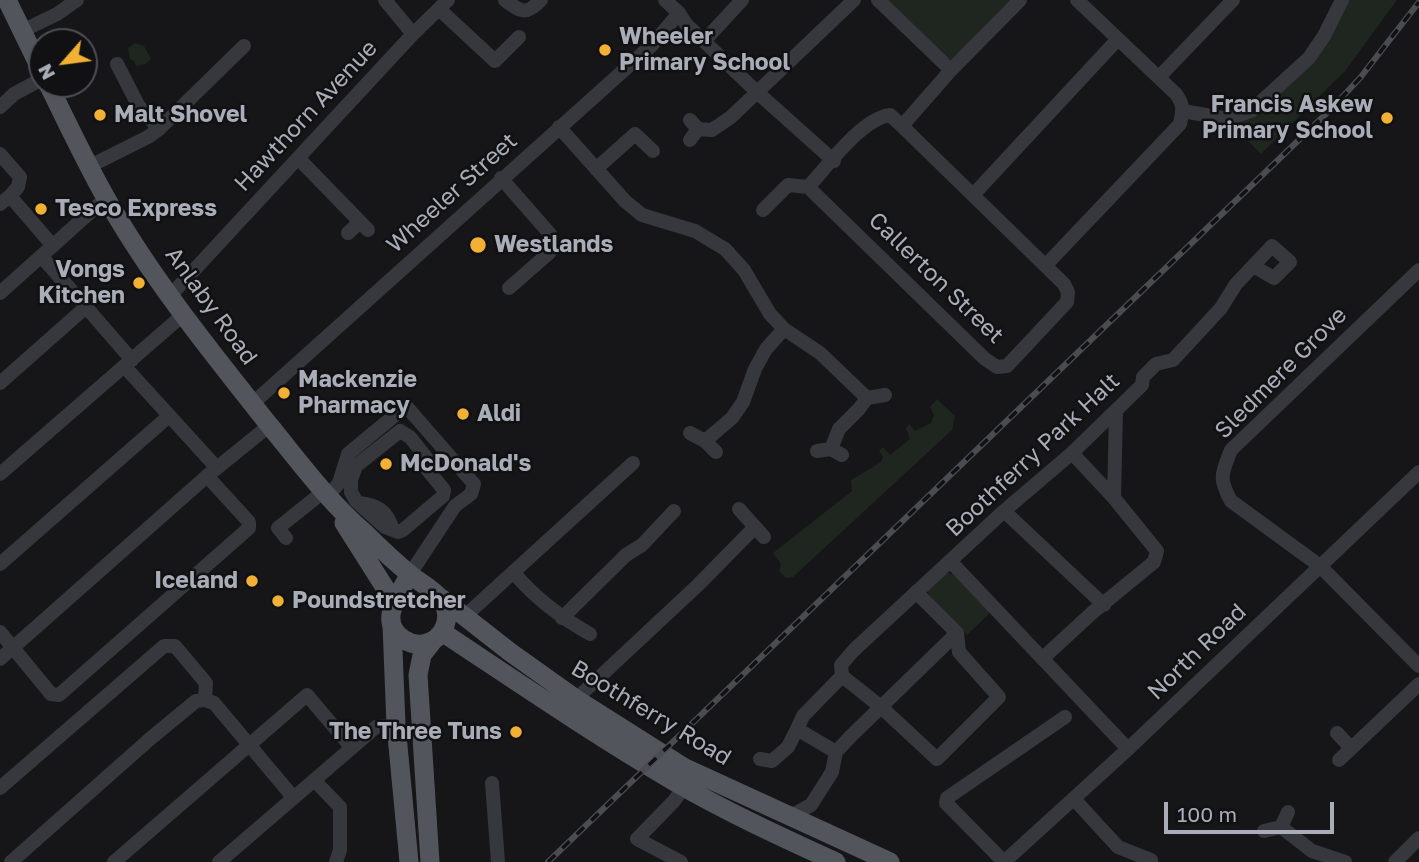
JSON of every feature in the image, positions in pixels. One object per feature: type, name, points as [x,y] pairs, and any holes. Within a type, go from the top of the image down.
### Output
[{"type":"main road","points":[[6,7],[28,43]]},
{"type":"main road","name":"Anlaby Road","points":[[55,98],[106,198],[170,296],[328,499],[394,602]]},
{"type":"main road","name":"Anlaby Road","points":[[328,499],[435,594]]},
{"type":"main road","points":[[409,862],[396,725],[391,611],[410,574]]},
{"type":"main road","points":[[394,602],[407,590],[416,588],[435,594],[447,615],[437,637],[422,655],[418,676],[430,862]]},
{"type":"main road","name":"Boothferry Road","points":[[435,594],[570,707],[684,787],[762,829],[836,862]]},
{"type":"main road","points":[[392,625],[407,642],[424,644],[437,637]]},
{"type":"main road","name":"Boothferry Road","points":[[437,637],[685,768],[890,862]]},
{"type":"street","points":[[22,31],[57,14],[77,0]]},
{"type":"street","points":[[385,0],[413,34]]},
{"type":"street","points":[[505,0],[518,10],[525,11],[533,9],[541,0]]},
{"type":"street","points":[[665,0],[686,24],[758,93],[834,161],[808,187],[788,185],[763,210]]},
{"type":"street","points":[[705,40],[742,0]]},
{"type":"street","points":[[693,130],[712,130],[758,93],[854,0]]},
{"type":"street","points":[[878,0],[951,70]]},
{"type":"street","points":[[902,126],[951,70],[1020,0]]},
{"type":"street","points":[[1158,77],[1233,0]]},
{"type":"street","points":[[1183,111],[1228,119],[1251,111],[1309,58],[1324,36],[1342,0]]},
{"type":"street","points":[[1046,265],[1180,124],[1183,111],[1184,104],[1176,94],[1118,39],[1085,3]]},
{"type":"street","points":[[444,4],[495,61],[519,37]]},
{"type":"street","name":"Hawthorn Avenue","points":[[170,296],[444,4]]},
{"type":"street","name":"Wheeler Street","points":[[252,404],[652,45],[679,13]]},
{"type":"street","points":[[973,195],[1118,39]]},
{"type":"street","points":[[90,166],[159,129],[244,46]]},
{"type":"street","points":[[117,64],[138,105],[159,129]]},
{"type":"street","points":[[0,107],[14,94],[28,86]]},
{"type":"street","name":"Callerton Street","points":[[808,187],[985,359],[998,367],[1007,366],[1067,302],[1065,284],[890,115],[879,117],[854,137],[834,161]]},
{"type":"street","points":[[559,127],[625,201],[642,215],[695,232],[725,249],[744,270],[769,314],[783,329],[820,353],[867,398]]},
{"type":"street","points":[[596,169],[635,134],[653,151]]},
{"type":"street","points":[[0,154],[20,177],[19,187],[5,200],[53,246]]},
{"type":"street","points":[[298,158],[364,226],[348,233]]},
{"type":"street","points":[[501,178],[550,234],[554,247],[509,288]]},
{"type":"street","points":[[0,293],[106,198]]},
{"type":"street","points":[[0,632],[51,694],[59,695],[229,546],[248,528],[249,522],[86,307],[41,256]]},
{"type":"street","name":"Boothferry Park Halt","points":[[758,758],[772,761],[788,747],[803,716],[842,676],[841,665],[854,650],[1004,511],[1072,453],[1142,385],[1143,377],[1157,365],[1173,360],[1221,308],[1236,284],[1253,266]]},
{"type":"street","name":"Sledmere Grove","points":[[1419,270],[1231,450],[1223,470],[1222,485],[1231,500],[1320,566],[1419,666]]},
{"type":"street","points":[[0,383],[86,307]]},
{"type":"street","points":[[0,474],[184,314]]},
{"type":"street","points":[[705,441],[732,418],[743,402],[754,369],[783,329]]},
{"type":"street","points":[[830,452],[839,429],[867,398],[886,395]]},
{"type":"street","points":[[286,538],[278,528],[328,499],[339,483],[348,454],[406,406],[474,484],[471,494],[455,506],[410,574]]},
{"type":"street","points":[[1114,498],[1116,411]]},
{"type":"street","points":[[0,564],[169,416]]},
{"type":"street","points":[[0,659],[212,472],[270,425]]},
{"type":"street","points":[[400,431],[410,437],[430,467],[444,490],[443,496],[403,530],[393,530],[375,519],[351,492],[351,480],[356,466],[400,431]]},
{"type":"street","points":[[690,433],[705,441],[716,452]]},
{"type":"street","points":[[430,467],[446,452]]},
{"type":"street","points":[[1043,658],[1154,562],[1157,551],[1114,498],[1072,453]]},
{"type":"street","points":[[464,617],[632,463]]},
{"type":"street","name":"North Road","points":[[1004,862],[1128,749],[1419,472]]},
{"type":"street","points":[[570,707],[759,532],[739,509]]},
{"type":"street","points":[[562,618],[674,511]]},
{"type":"street","points":[[1004,511],[1104,605]]},
{"type":"street","points":[[951,562],[1128,749]]},
{"type":"street","points":[[514,573],[532,594],[562,618],[590,634]]},
{"type":"street","points":[[842,676],[881,707],[937,759],[999,697],[959,652],[957,633],[916,592]]},
{"type":"street","points":[[789,817],[811,805],[832,772],[836,752],[957,633]]},
{"type":"street","points":[[0,789],[164,646],[175,646],[206,683],[205,700]]},
{"type":"street","points":[[395,678],[418,676]]},
{"type":"street","points":[[1339,760],[1419,684]]},
{"type":"street","points":[[114,862],[307,695],[352,748]]},
{"type":"street","points":[[12,862],[196,701],[214,703],[293,797]]},
{"type":"street","points":[[1004,862],[946,803],[947,798],[1065,717]]},
{"type":"street","points":[[219,862],[376,727],[396,725]]},
{"type":"street","points":[[797,729],[836,752]]},
{"type":"street","points":[[1337,733],[1351,748]]},
{"type":"street","points":[[314,780],[340,807],[340,850],[336,862]]},
{"type":"street","points":[[492,783],[498,862]]},
{"type":"street","points":[[681,862],[637,839],[684,787]]},
{"type":"street","points":[[1074,799],[1118,848],[1151,860]]},
{"type":"street","points":[[811,805],[815,829]]},
{"type":"street","points":[[405,807],[428,806]]},
{"type":"street","points":[[1281,827],[1288,812]]},
{"type":"street","points":[[1264,831],[1281,827]]},
{"type":"street","points":[[1281,827],[1312,851],[1345,862]]},
{"type":"street","points":[[1395,862],[1419,838]]},
{"type":"shaded area","points":[[885,0],[1010,0],[954,59],[950,59]]},
{"type":"shaded area","points":[[1347,0],[1397,0],[1345,71],[1261,154],[1232,125],[1255,115]]},
{"type":"shaded area","points":[[135,43],[144,46],[151,59],[145,64],[136,66],[130,59],[128,48]]},
{"type":"shaded area","points":[[937,399],[955,416],[952,430],[793,577],[786,578],[779,571],[781,564],[773,553],[852,491],[851,480],[881,462],[883,457],[879,451],[883,447],[890,455],[910,439],[906,428],[909,424],[915,431],[931,423],[934,415],[930,407]]},
{"type":"shaded area","points":[[945,573],[953,574],[991,612],[967,635],[929,595],[927,588]]},
{"type":"railway","points":[[548,862],[1330,110],[1360,78],[1419,2]]},
{"type":"place","name":"Wheeler Primary School","points":[[605,50]]},
{"type":"place","name":"Malt Shovel","points":[[100,115]]},
{"type":"place","name":"Francis Askew Primary School","points":[[1387,118]]},
{"type":"place","name":"Tesco Express","points":[[41,209]]},
{"type":"place","name":"Westlands","points":[[478,245]]},
{"type":"place","name":"Vongs Kitchen","points":[[139,283]]},
{"type":"place","name":"Mackenzie Pharmacy","points":[[284,393]]},
{"type":"place","name":"Aldi","points":[[463,414]]},
{"type":"place","name":"McDonald's","points":[[386,464]]},
{"type":"place","name":"Iceland","points":[[252,581]]},
{"type":"place","name":"Poundstretcher","points":[[278,601]]},
{"type":"place","name":"The Three Tuns","points":[[516,732]]}]
